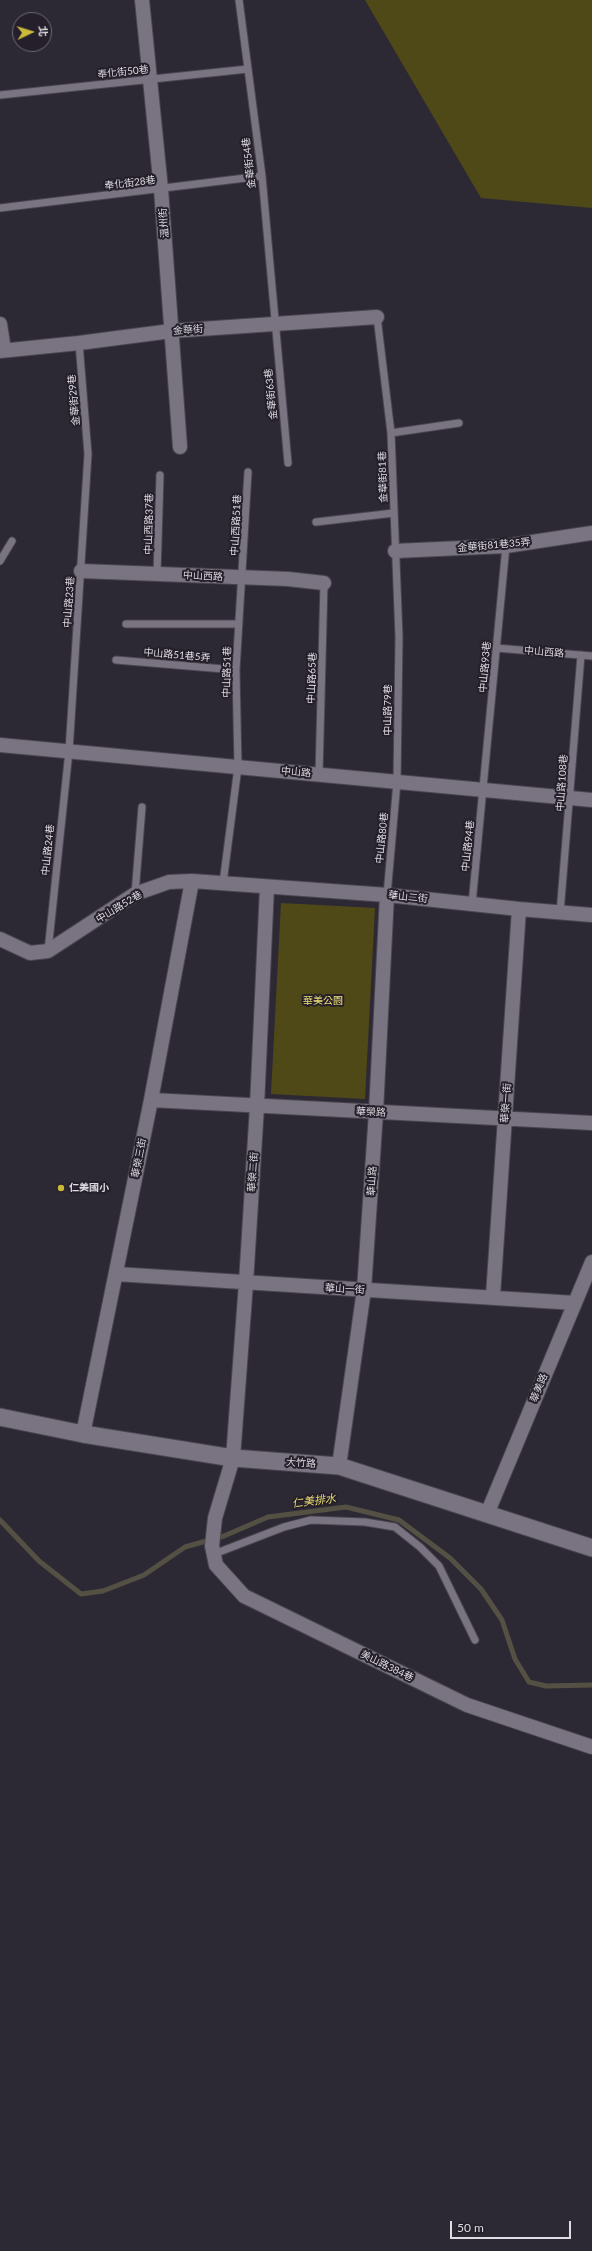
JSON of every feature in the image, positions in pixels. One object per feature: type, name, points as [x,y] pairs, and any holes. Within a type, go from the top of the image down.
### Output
[{"type":"street","name":"溫州街","points":[[142,0],[161,189],[180,447]]},
{"type":"street","name":"金華街","points":[[2,350],[79,343],[171,331],[377,317]]},
{"type":"street","points":[[0,324],[2,350]]},
{"type":"street","name":"金華街81巷35弄","points":[[395,551],[506,546],[592,533]]},
{"type":"street","name":"中山西路","points":[[81,571],[288,579],[324,583]]},
{"type":"street","name":"中山路","points":[[0,745],[592,800]]},
{"type":"street","name":"中山路52巷","points":[[48,951],[135,894],[169,882],[192,880],[223,883]]},
{"type":"street","name":"華榮三街","points":[[83,1434],[151,1100],[192,880]]},
{"type":"street","name":"華山二街","points":[[223,883],[386,895],[592,915]]},
{"type":"street","name":"華榮二街","points":[[213,1550],[214,1518],[233,1458],[257,1106],[267,887]]},
{"type":"street","name":"華山路","points":[[340,1466],[364,1290],[376,1112],[386,895]]},
{"type":"street","name":"華榮一街","points":[[493,1296],[519,909]]},
{"type":"street","points":[[0,939],[30,952],[48,951]]},
{"type":"street","name":"華榮路","points":[[151,1100],[592,1123]]},
{"type":"street","name":"華美路","points":[[487,1514],[592,1262]]},
{"type":"street","name":"華山一街","points":[[116,1274],[364,1290],[493,1296],[575,1303]]},
{"type":"street","name":"大竹路","points":[[0,1417],[83,1434],[233,1458],[340,1466],[592,1548]]},
{"type":"street","name":"美山路384巷","points":[[213,1550],[216,1565],[244,1596],[466,1705],[592,1747]]},
{"type":"lane","name":"金華街54巷","points":[[239,0],[262,176],[274,323]]},
{"type":"lane","name":"奉化街50巷","points":[[0,95],[248,69]]},
{"type":"lane","name":"奉化街28巷","points":[[0,208],[262,176]]},
{"type":"lane","name":"金華街81巷","points":[[377,317],[391,433],[399,637]]},
{"type":"lane","name":"金華街63巷","points":[[274,323],[288,463]]},
{"type":"lane","name":"金華街29巷","points":[[79,343],[88,454]]},
{"type":"lane","points":[[391,433],[459,423]]},
{"type":"lane","name":"中山路23巷","points":[[69,751],[88,454]]},
{"type":"lane","name":"中山西路51巷","points":[[243,578],[248,472]]},
{"type":"lane","name":"中山西路37巷","points":[[157,574],[160,475]]},
{"type":"lane","points":[[316,522],[394,513]]},
{"type":"lane","points":[[0,561],[12,540]]},
{"type":"lane","name":"中山路93巷","points":[[484,789],[506,546]]},
{"type":"lane","name":"中山路51巷","points":[[238,767],[236,670],[243,578]]},
{"type":"lane","name":"中山路65巷","points":[[319,774],[324,583]]},
{"type":"lane","points":[[126,624],[240,624]]},
{"type":"lane","name":"中山路79巷","points":[[397,782],[399,637]]},
{"type":"lane","name":"中山西路","points":[[496,648],[592,656]]},
{"type":"lane","name":"中山路108巷","points":[[560,913],[571,798],[581,655]]},
{"type":"lane","name":"中山路51巷5弄","points":[[116,660],[236,670]]},
{"type":"lane","name":"中山路24巷","points":[[48,951],[69,751]]},
{"type":"lane","points":[[223,883],[238,767]]},
{"type":"lane","name":"中山路80巷","points":[[386,895],[397,782]]},
{"type":"lane","name":"中山路94巷","points":[[472,904],[484,789]]},
{"type":"lane","points":[[135,894],[142,807]]},
{"type":"lane","points":[[213,1550],[284,1527],[311,1520],[365,1522],[395,1527],[420,1546],[439,1566],[476,1640]]},
{"type":"green space","points":[[365,0],[592,0],[592,208],[481,198]]},
{"type":"green space","name":"華美公園","points":[[281,903],[375,908],[365,1099],[271,1094]]},
{"type":"waterway","name":"仁美排水","points":[[0,1520],[39,1561],[81,1594],[103,1591],[144,1575],[185,1547],[224,1536],[268,1517],[346,1507],[399,1520],[450,1558],[481,1589],[502,1620],[515,1659],[529,1682],[546,1686],[592,1685]]},
{"type":"place","name":"仁美國小","points":[[61,1188]]}]
